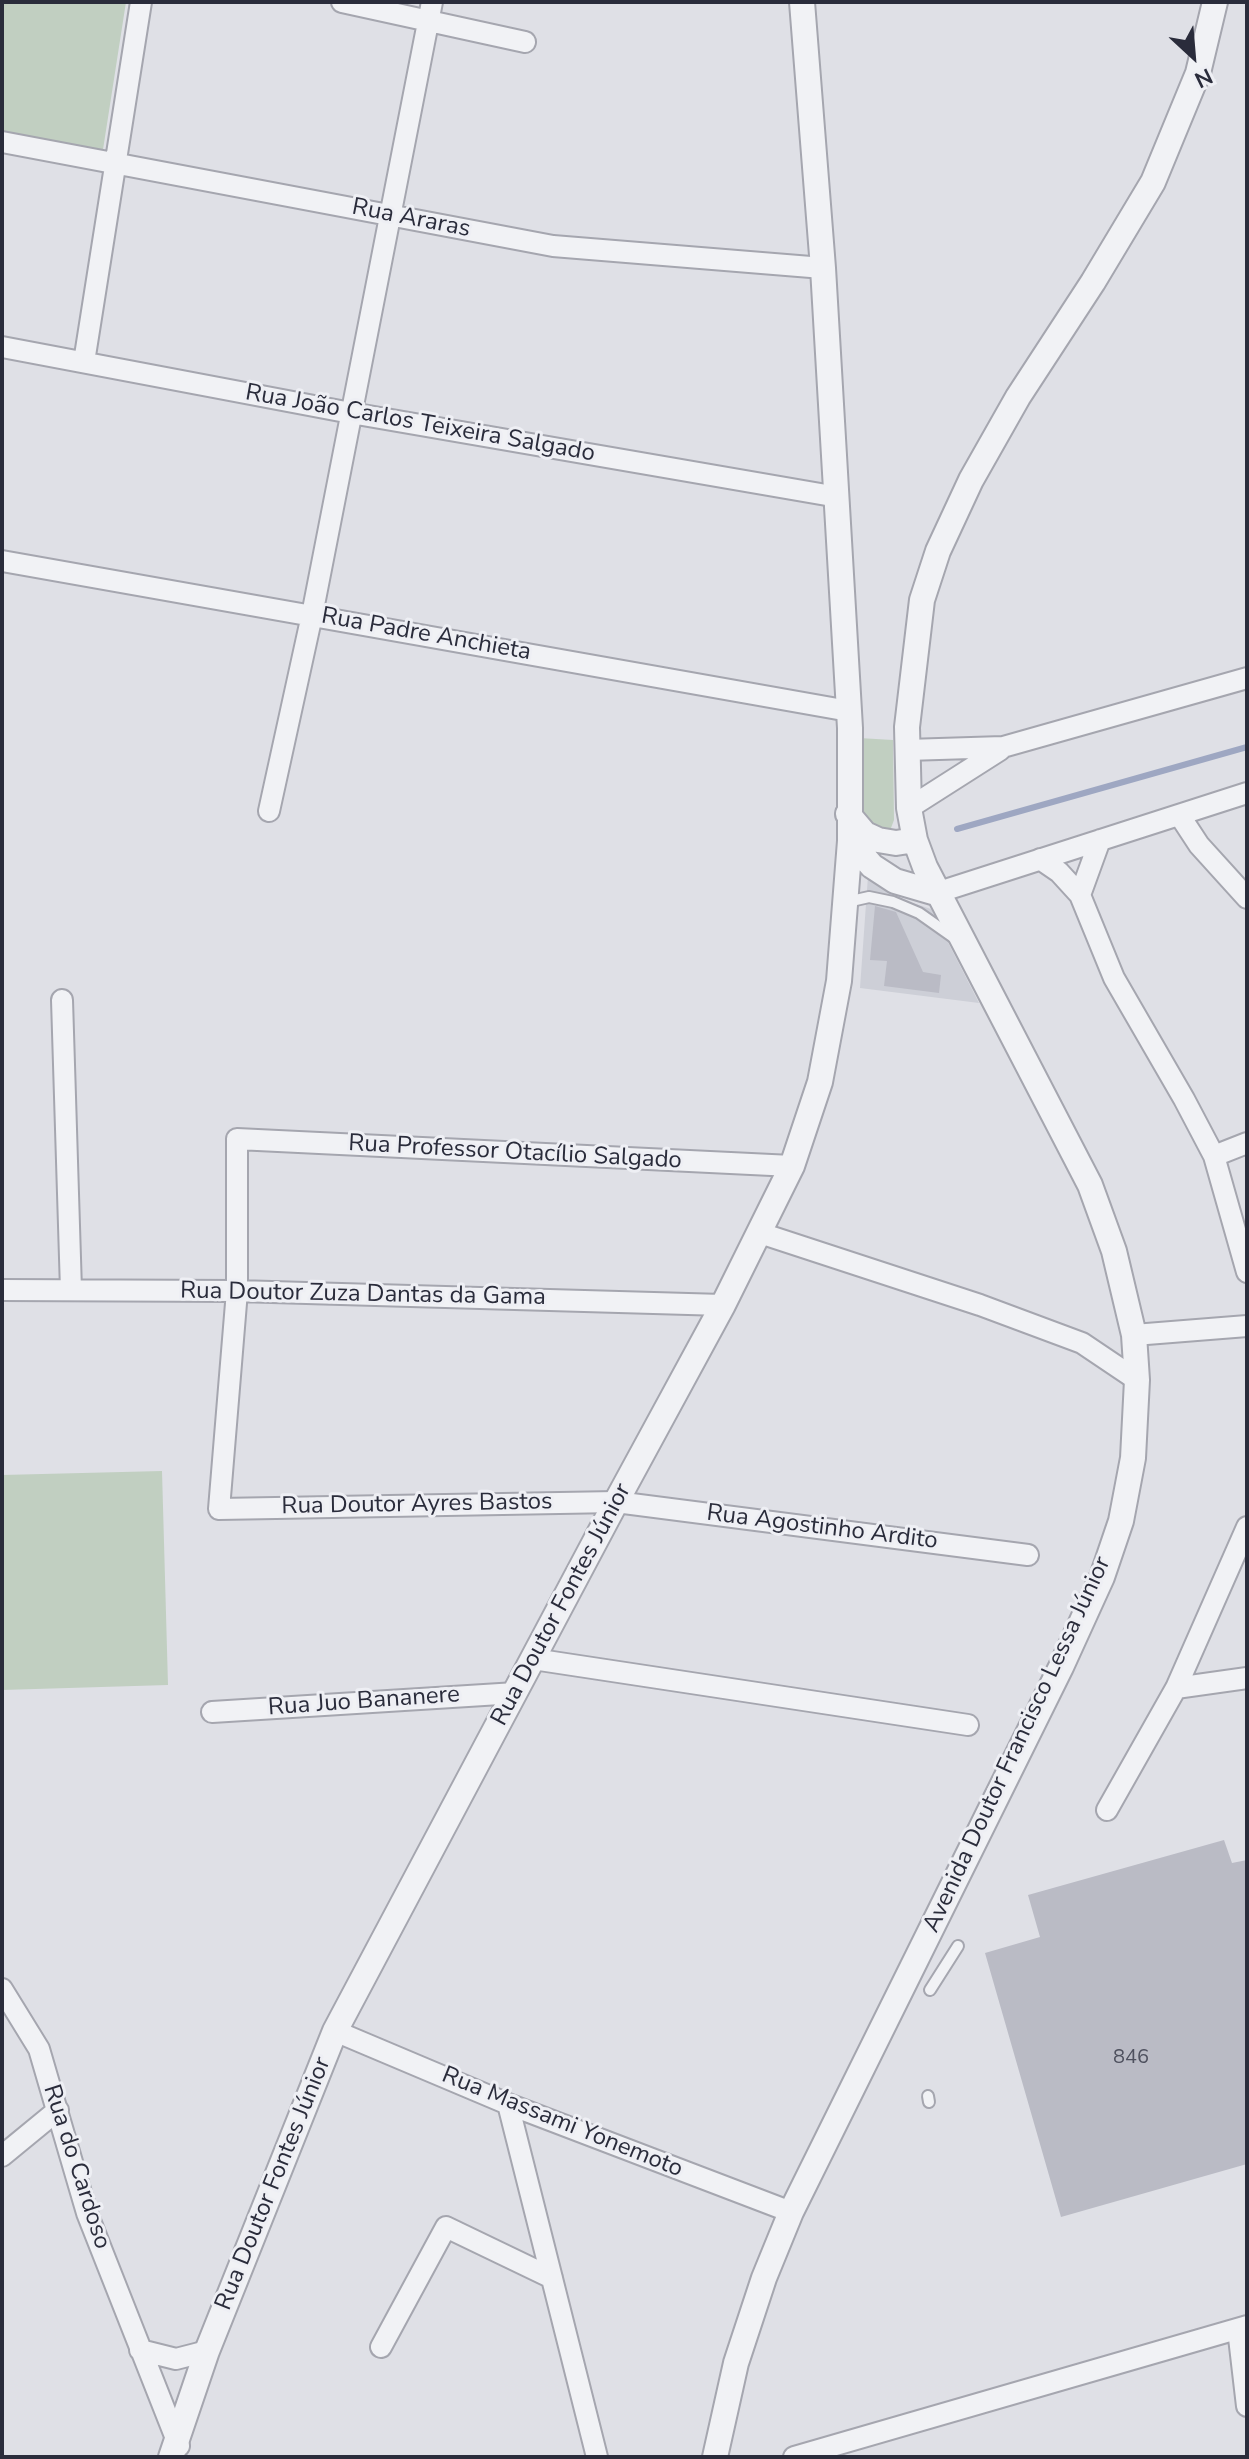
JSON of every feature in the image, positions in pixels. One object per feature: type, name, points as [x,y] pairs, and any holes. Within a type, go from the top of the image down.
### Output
[{"type":"street","points":[[84,362],[141,2]]},
{"type":"street","points":[[342,2],[431,11],[525,42]]},
{"type":"street","name":"Rua Doutor Fontes Júnior","points":[[177,2450],[207,2351],[335,2031],[760,1233],[792,1166],[820,1082],[839,981],[846,902],[850,841],[849,720],[838,497],[802,2]]},
{"type":"street","points":[[1003,747],[907,739],[922,600],[938,551],[971,480],[1018,397],[1153,182],[1198,73],[1215,2]]},
{"type":"street","points":[[269,811],[312,615],[431,11]]},
{"type":"street","name":"Rua Araras","points":[[2,142],[553,246],[823,268]]},
{"type":"street","name":"Rua João Carlos Teixeira Salgado","points":[[2,347],[351,413],[838,497]]},
{"type":"street","name":"Rua Padre Anchieta","points":[[2,561],[312,615],[849,720]]},
{"type":"street","points":[[909,808],[1003,747],[1247,678]]},
{"type":"street","name":"Avenida Doutor Francisco Lessa Júnior","points":[[715,2457],[736,2363],[764,2278],[791,2212],[1061,1667],[1102,1577],[1121,1521],[1133,1458],[1137,1380],[1134,1335],[1114,1251],[1090,1185],[936,893],[915,840],[909,808],[907,739]]},
{"type":"street","points":[[850,841],[872,866],[895,881],[936,893],[1247,793]]},
{"type":"street","points":[[848,814],[865,834],[878,840],[896,843],[915,840]]},
{"type":"street","points":[[1180,816],[1199,845],[1247,898]]},
{"type":"street","points":[[1080,895],[1100,840]]},
{"type":"street","points":[[1040,859],[1059,872],[1080,895],[1114,978],[1214,1156],[1247,1272]]},
{"type":"street","points":[[62,1000],[71,1290]]},
{"type":"street","name":"Rua Professor Otacílio Salgado","points":[[237,1291],[237,1139],[792,1166]]},
{"type":"street","points":[[1214,1156],[1247,1143]]},
{"type":"street","points":[[760,1233],[980,1305],[1082,1343],[1137,1380]]},
{"type":"street","name":"Rua Doutor Zuza Dantas da Gama","points":[[2,1290],[237,1291],[723,1305]]},
{"type":"street","name":"Rua Doutor Ayres Bastos","points":[[237,1291],[219,1509],[616,1502]]},
{"type":"street","points":[[1134,1335],[1247,1326]]},
{"type":"street","name":"Rua Agostinho Ardito","points":[[616,1502],[1028,1555]]},
{"type":"street","points":[[1107,1810],[1176,1688],[1240,1549],[1247,1527]]},
{"type":"street","points":[[533,1659],[968,1725]]},
{"type":"street","points":[[1176,1688],[1247,1678]]},
{"type":"street","name":"Rua Juo Bananere","points":[[212,1712],[516,1693]]},
{"type":"street","name":"Rua do Cardoso","points":[[2,1989],[39,2049],[87,2213],[177,2450]]},
{"type":"street","name":"Rua Massami Yonemoto","points":[[335,2031],[508,2104],[791,2212]]},
{"type":"street","points":[[508,2104],[597,2457]]},
{"type":"street","points":[[2,2156],[58,2110]]},
{"type":"street","points":[[381,2347],[446,2227],[552,2278]]},
{"type":"street","points":[[794,2457],[1242,2328],[1247,2406]]},
{"type":"street","points":[[140,2350],[176,2359],[207,2351]]},
{"type":"lane","points":[[846,902],[869,897],[893,902],[919,913],[964,945]]},
{"type":"lane","points":[[930,1990],[958,1946]]},
{"type":"shaded area","points":[[868,876],[906,901],[931,909],[979,1003],[860,988]]},
{"type":"green space","points":[[2,2],[126,2],[102,156],[2,135]]},
{"type":"green space","points":[[859,738],[893,740],[894,820],[891,828],[883,832],[874,830],[862,815]]},
{"type":"green space","points":[[162,1471],[168,1685],[2,1690],[2,1475]]},
{"type":"building","points":[[875,906],[896,912],[923,972],[941,975],[939,993],[884,986],[887,961],[870,960]]},
{"type":"building","points":[[1224,1840],[1232,1863],[1247,1860],[1247,2164],[1061,2217],[985,1953],[1040,1937],[1028,1895]]},
{"type":"waterway","points":[[957,829],[1247,747]]}]
